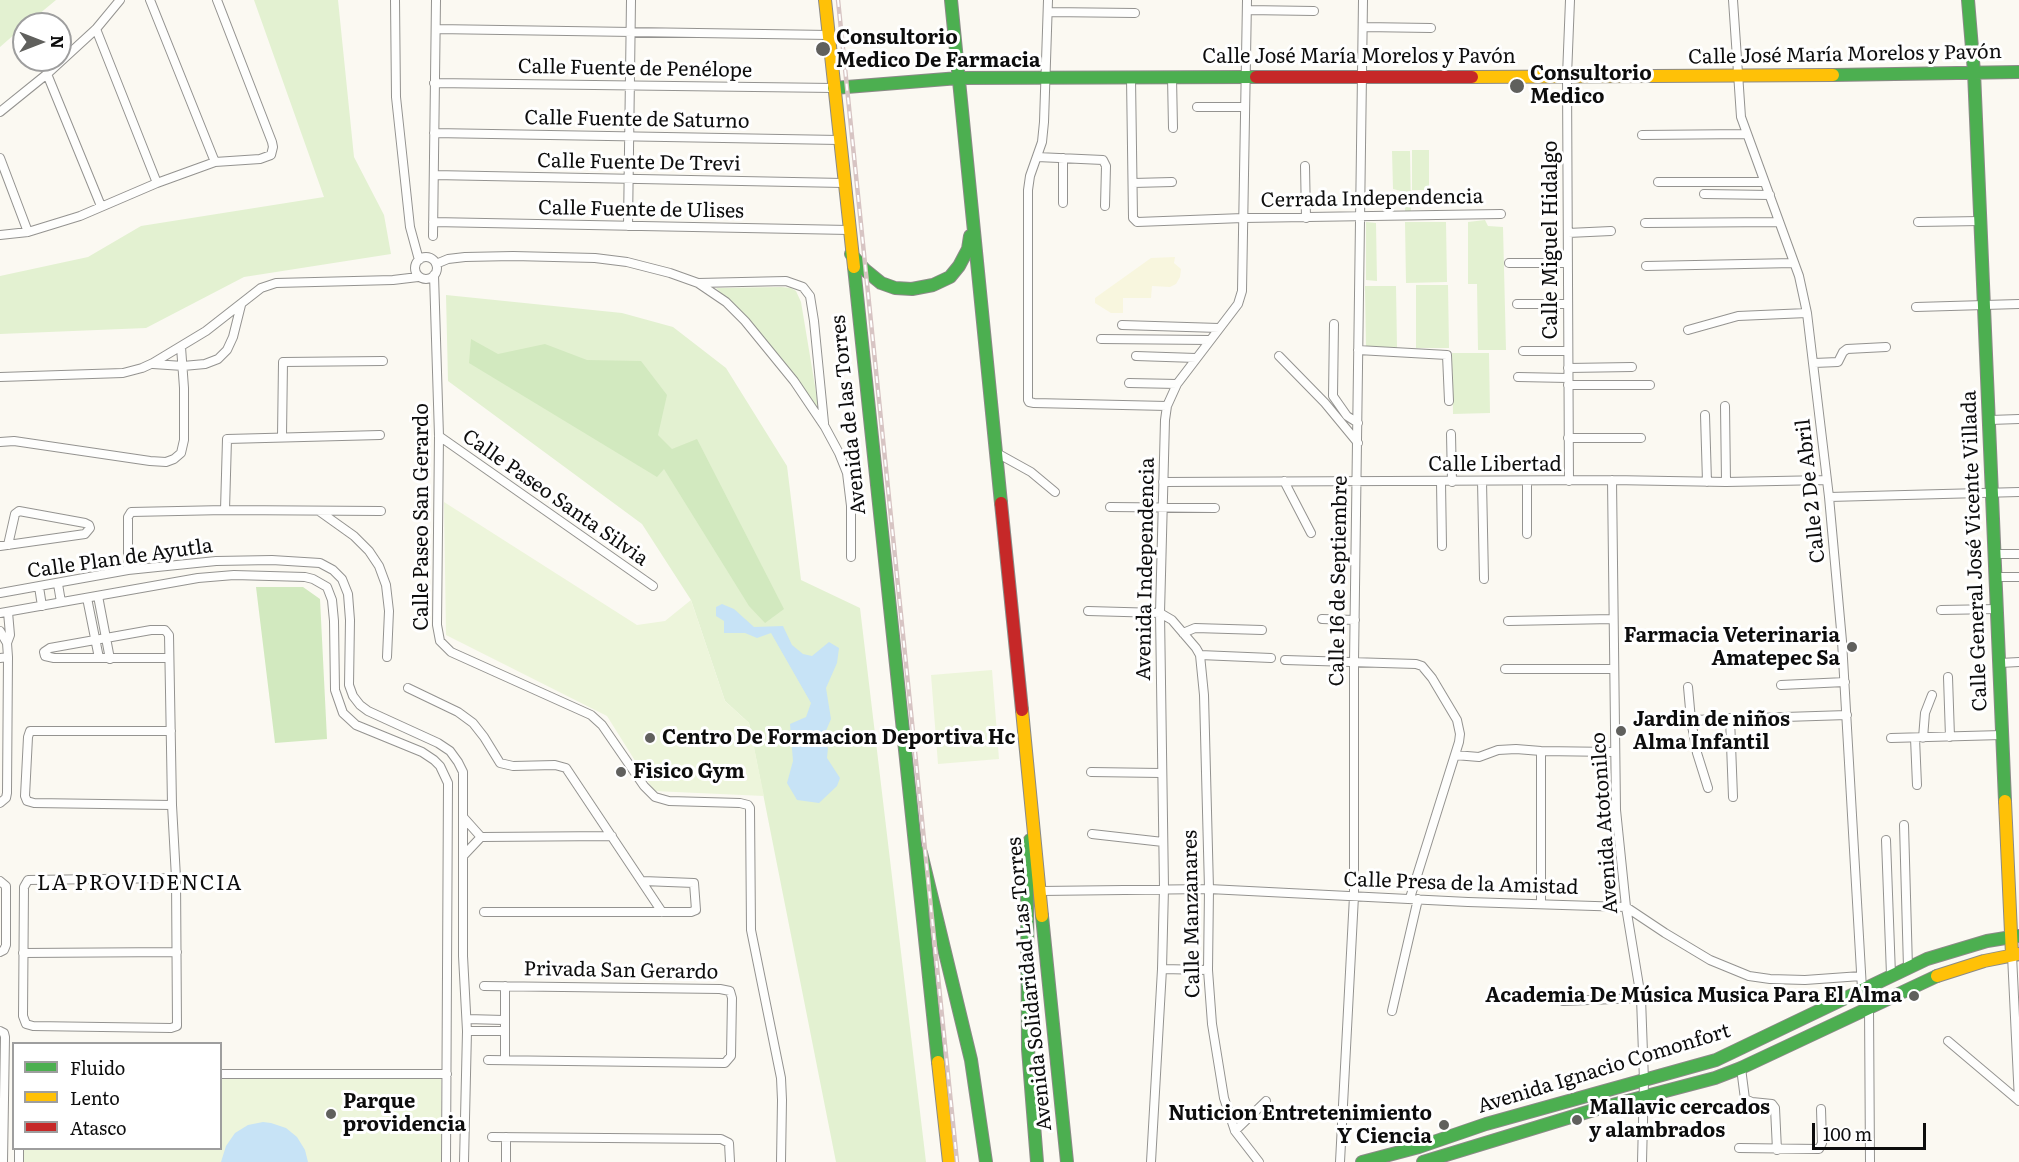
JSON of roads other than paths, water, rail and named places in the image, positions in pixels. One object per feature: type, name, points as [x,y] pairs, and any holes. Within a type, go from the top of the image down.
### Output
[{"type":"main road","name":"Avenida de las Torres","points":[[825,0],[912,827]]},
{"type":"main road","points":[[951,0],[1033,821]]},
{"type":"main road","name":"Calle General José Vicente Villada","points":[[1968,0],[1981,221],[2002,735],[2016,955]]},
{"type":"main road","name":"Calle José María Morelos y Pavón","points":[[834,88],[959,78],[1737,76],[2019,72]]},
{"type":"main road","points":[[851,254],[881,283],[904,289],[933,285],[950,277],[959,266],[968,249],[973,219]]},
{"type":"main road","name":"Avenida Solidaridad Las Torres","points":[[1033,821],[1067,1162]]},
{"type":"main road","name":"Avenida Solidaridad Las Torres","points":[[1033,821],[1027,884],[1028,1016],[1037,1162]]},
{"type":"main road","points":[[912,827],[949,1162]]},
{"type":"main road","points":[[912,827],[929,883],[971,1060],[986,1162]]},
{"type":"main road","name":"Avenida Ignacio Comonfort","points":[[1362,1162],[1419,1147],[1486,1124],[1716,1060],[1891,975],[1938,955],[1987,941],[2015,936]]},
{"type":"main road","name":"Avenida Ignacio Comonfort","points":[[1423,1162],[1644,1096],[1694,1084],[1741,1068],[1942,974],[1963,966],[2016,955]]},
{"type":"street","points":[[0,112],[47,74],[96,29],[120,0]]},
{"type":"street","points":[[150,0],[215,162]]},
{"type":"street","points":[[0,235],[28,232],[80,216],[157,183],[215,162],[268,158],[273,152],[272,142],[217,0]]},
{"type":"street","points":[[394,0],[398,118],[410,227],[418,260],[414,270],[425,280],[434,275],[436,264]]},
{"type":"street","points":[[433,236],[436,0]]},
{"type":"street","points":[[628,226],[631,0]]},
{"type":"street","points":[[1048,0],[1042,142],[1028,190],[1029,402],[1167,406]]},
{"type":"street","name":"Avenida Independencia","points":[[1151,1162],[1162,969],[1164,888],[1160,613],[1167,406],[1177,384],[1238,304],[1242,291],[1247,0]]},
{"type":"street","name":"Calle 16 de Septiembre","points":[[1340,1162],[1354,896],[1354,662],[1363,0]]},
{"type":"street","name":"Calle Miguel Hidalgo","points":[[1569,481],[1567,76],[1570,0]]},
{"type":"street","name":"Calle 2 De Abril","points":[[1732,0],[1740,109],[1804,291],[1814,363],[1829,497],[1845,682],[1862,989]]},
{"type":"street","points":[[1247,10],[1314,11]]},
{"type":"street","points":[[1048,12],[1135,13]]},
{"type":"street","points":[[1363,27],[1431,28]]},
{"type":"street","points":[[96,29],[157,183]]},
{"type":"street","points":[[436,29],[829,35]]},
{"type":"street","points":[[47,74],[101,206]]},
{"type":"street","points":[[1172,77],[1173,128]]},
{"type":"street","points":[[1131,78],[1133,218],[1137,222],[1243,218]]},
{"type":"street","name":"Calle Fuente de Penélope","points":[[434,83],[834,88]]},
{"type":"street","points":[[1197,107],[1245,107]]},
{"type":"street","name":"Calle Fuente de Saturno","points":[[434,133],[839,140]]},
{"type":"street","points":[[1642,135],[1747,134]]},
{"type":"street","points":[[1037,157],[1103,160],[1106,166],[1106,206]]},
{"type":"street","points":[[0,158],[28,232]]},
{"type":"street","points":[[1063,203],[1064,158]]},
{"type":"street","points":[[1305,166],[1306,218]]},
{"type":"street","name":"Calle Fuente De Trevi","points":[[434,175],[844,183]]},
{"type":"street","points":[[1132,183],[1172,182]]},
{"type":"street","points":[[1658,182],[1764,182]]},
{"type":"street","points":[[1704,195],[1770,195]]},
{"type":"street","name":"Cerrada Independencia","points":[[1243,218],[1501,214]]},
{"type":"street","points":[[1918,222],[1981,221]]},
{"type":"street","name":"Calle Fuente de Ulises","points":[[433,222],[849,230]]},
{"type":"street","points":[[1645,224],[1779,222]]},
{"type":"street","points":[[1568,233],[1611,231]]},
{"type":"street","points":[[436,264],[448,259],[465,257],[557,256],[627,262],[698,283],[726,302],[745,321],[794,381],[825,427],[839,453],[847,473],[851,506],[851,557]]},
{"type":"street","points":[[418,260],[427,257],[436,264]]},
{"type":"street","points":[[1509,263],[1568,263]]},
{"type":"street","points":[[1646,266],[1794,263]]},
{"type":"street","name":"Calle Paseo San Gerardo","points":[[434,275],[439,436],[437,625],[440,640],[451,652],[591,715],[602,725],[644,786],[655,797],[669,801],[740,803],[750,808],[751,930],[781,1078],[783,1100],[781,1162]]},
{"type":"street","points":[[0,377],[123,372],[153,363],[181,347],[241,305],[261,288],[276,283],[393,280],[418,276]]},
{"type":"street","points":[[698,283],[786,281],[803,287],[810,296],[814,321],[825,427]]},
{"type":"street","points":[[1517,304],[1568,304]]},
{"type":"street","points":[[1916,307],[2019,304]]},
{"type":"street","points":[[153,363],[183,366],[205,364],[218,359],[227,350],[234,337],[241,305]]},
{"type":"street","points":[[1689,330],[1738,316],[1807,313]]},
{"type":"street","points":[[1334,324],[1333,396],[1347,416],[1358,423]]},
{"type":"street","points":[[1122,325],[1219,328]]},
{"type":"street","points":[[1101,339],[1210,340]]},
{"type":"street","points":[[0,442],[14,441],[150,461],[166,462],[174,459],[181,453],[184,440],[181,347]]},
{"type":"street","points":[[1814,363],[1838,362],[1847,349],[1886,347]]},
{"type":"street","points":[[1358,350],[1447,355],[1449,401]]},
{"type":"street","points":[[1523,351],[1568,351]]},
{"type":"street","points":[[1136,356],[1196,358]]},
{"type":"street","points":[[1279,356],[1325,403],[1358,443]]},
{"type":"street","points":[[282,436],[283,362],[383,361]]},
{"type":"street","points":[[1568,368],[1632,368]]},
{"type":"street","points":[[1518,377],[1568,382],[1650,385]]},
{"type":"street","points":[[1129,383],[1177,384]]},
{"type":"street","points":[[1725,406],[1726,482]]},
{"type":"street","points":[[1705,415],[1707,482]]},
{"type":"street","points":[[1990,420],[2019,420]]},
{"type":"street","points":[[1451,434],[1452,482]]},
{"type":"street","points":[[225,510],[227,439],[380,435]]},
{"type":"street","name":"Calle Paseo Santa Silvia","points":[[439,436],[653,586]]},
{"type":"street","points":[[1568,438],[1641,438]]},
{"type":"street","points":[[995,452],[1031,472],[1055,492]]},
{"type":"street","name":"Avenida Atotonilco","points":[[1612,480],[1616,810],[1626,907],[1641,998],[1644,1081],[1642,1162]]},
{"type":"street","name":"Calle Libertad","points":[[1163,482],[1827,480]]},
{"type":"street","points":[[1284,481],[1311,533]]},
{"type":"street","points":[[1527,481],[1527,534]]},
{"type":"street","points":[[1441,482],[1442,546]]},
{"type":"street","points":[[1482,482],[1484,579]]},
{"type":"street","points":[[1829,497],[2019,492]]},
{"type":"street","points":[[1110,507],[1215,508]]},
{"type":"street","points":[[128,570],[129,513],[225,510],[381,511]]},
{"type":"street","points":[[318,510],[354,536],[369,551],[379,566],[386,585],[389,611],[387,657]]},
{"type":"street","points":[[19,511],[85,523],[90,528],[85,534],[4,546],[15,514],[19,511]]},
{"type":"street","points":[[1996,554],[2019,554]]},
{"type":"street","name":"Calle Plan de Ayutla","points":[[0,593],[128,570],[216,561],[272,560],[320,563],[333,570],[342,579],[348,594],[350,685],[353,696],[368,711],[425,735],[450,751],[463,772],[463,956],[467,1019],[464,1162]]},
{"type":"street","name":"Calle Plan de Ayutla","points":[[4,613],[163,583],[234,575],[305,577],[327,587],[332,600],[334,621],[335,690],[343,713],[356,725],[422,752],[434,760],[445,774],[449,794],[446,1162]]},
{"type":"street","points":[[1997,578],[2019,577]]},
{"type":"street","name":"Calle Plan de Ayutla","points":[[58,584],[62,602]]},
{"type":"street","name":"Calle Plan de Ayutla","points":[[39,587],[42,606]]},
{"type":"street","points":[[98,596],[110,659]]},
{"type":"street","points":[[87,598],[99,658]]},
{"type":"street","points":[[1941,610],[1998,609]]},
{"type":"street","points":[[1089,611],[1160,613],[1172,620],[1200,655],[1271,658]]},
{"type":"street","points":[[0,803],[6,798],[7,793],[4,658],[10,635],[4,613]]},
{"type":"street","points":[[1322,619],[1355,620]]},
{"type":"street","points":[[1508,621],[1613,619]]},
{"type":"street","points":[[334,621],[350,620]]},
{"type":"street","points":[[1183,633],[1195,628],[1262,630]]},
{"type":"street","points":[[169,658],[54,658],[44,654],[45,650],[50,648],[106,638],[165,630],[169,635],[172,805],[176,878],[178,1023],[175,1028],[33,1026],[26,1024],[23,1016],[23,953],[24,887],[28,880],[176,878]]},
{"type":"street","points":[[0,631],[7,643]]},
{"type":"street","points":[[334,639],[350,638]]},
{"type":"street","name":"Calle Manzanares","points":[[1200,655],[1204,695],[1209,889],[1208,970],[1216,1053],[1224,1098],[1235,1131],[1258,1162]]},
{"type":"street","points":[[1286,660],[1416,664],[1427,671],[1457,720],[1460,734],[1414,898],[1392,1011]]},
{"type":"street","points":[[2000,663],[2019,662]]},
{"type":"street","points":[[1505,669],[1613,669]]},
{"type":"street","points":[[1948,677],[1950,737]]},
{"type":"street","points":[[1781,685],[1845,682]]},
{"type":"street","points":[[1688,687],[1691,720],[1700,766],[1708,788]]},
{"type":"street","points":[[408,688],[458,712],[473,723],[500,763],[513,766],[555,765],[566,768],[662,912]]},
{"type":"street","points":[[1917,785],[1919,738],[1932,695]]},
{"type":"street","points":[[1691,720],[1847,714]]},
{"type":"street","points":[[1730,718],[1733,797]]},
{"type":"street","points":[[171,731],[30,731],[25,796],[27,801],[34,803],[172,805]]},
{"type":"street","points":[[1891,738],[2002,735]]},
{"type":"street","points":[[1455,754],[1479,757],[1498,750],[1509,749],[1614,752]]},
{"type":"street","points":[[1541,751],[1541,904]]},
{"type":"street","points":[[1091,772],[1161,773]]},
{"type":"street","points":[[464,818],[481,837]]},
{"type":"street","points":[[1904,825],[1908,968]]},
{"type":"street","points":[[1092,834],[1163,842]]},
{"type":"street","points":[[464,855],[481,837],[612,836]]},
{"type":"street","points":[[1886,840],[1891,975]]},
{"type":"street","points":[[0,881],[6,886],[6,945],[0,952]]},
{"type":"street","points":[[484,912],[695,911],[697,907],[695,884],[690,881],[643,881]]},
{"type":"street","name":"Calle Presa de la Amistad","points":[[1040,891],[1209,889],[1626,907]]},
{"type":"street","points":[[1626,907],[1710,960],[1749,976],[1805,980],[1861,976]]},
{"type":"street","points":[[447,940],[463,940]]},
{"type":"street","points":[[23,953],[177,952]]},
{"type":"street","name":"Calle General José Vicente Villada","points":[[2016,955],[2019,1101]]},
{"type":"street","points":[[447,957],[463,956]]},
{"type":"street","points":[[1162,969],[1208,970]]},
{"type":"street","name":"Privada San Gerardo","points":[[484,986],[725,989],[730,991],[732,998],[731,1056],[724,1062],[488,1060]]},
{"type":"street","name":"Privada San Gerardo","points":[[505,986],[505,1060]]},
{"type":"street","points":[[1563,1001],[1641,998]]},
{"type":"street","points":[[1869,1007],[1870,1162]]},
{"type":"street","points":[[467,1019],[504,1020]]},
{"type":"street","points":[[0,1031],[5,1037],[2,1102],[3,1162]]},
{"type":"street","points":[[467,1031],[504,1031]]},
{"type":"street","points":[[1948,1041],[2019,1101]]},
{"type":"street","points":[[1741,1068],[1745,1099],[1772,1104],[1775,1108],[1777,1150]]},
{"type":"street","points":[[222,1074],[447,1074]]},
{"type":"street","points":[[1235,1131],[1266,1101]]},
{"type":"street","points":[[1739,1148],[1819,1149],[1822,1143],[1821,1109]]},
{"type":"street","points":[[492,1137],[721,1139],[729,1143],[730,1162]]},
{"type":"street","points":[[506,1137],[506,1162]]},
{"type":"street","points":[[446,1151],[464,1152]]},
{"type":"water","points":[[722,604],[734,609],[754,627],[783,626],[792,645],[803,654],[812,656],[829,642],[839,648],[837,663],[826,688],[831,719],[822,740],[828,748],[827,758],[840,778],[837,786],[819,803],[797,800],[787,783],[793,761],[790,724],[806,717],[811,703],[771,633],[757,638],[745,633],[724,633],[724,621],[716,616],[716,607]]},
{"type":"water","points":[[263,1122],[286,1128],[297,1137],[305,1150],[308,1162],[221,1162],[226,1146],[235,1133],[248,1125]]},
{"type":"railway","points":[[838,0],[957,1162]]},
{"type":"place","name":"Consultorio Medico De Farmacia","points":[[823,49]]},
{"type":"place","name":"Consultorio Medico","points":[[1517,86]]},
{"type":"place","name":"Farmacia Veterinaria Amatepec Sa","points":[[1852,647]]},
{"type":"place","name":"Jardin de niños Alma Infantil","points":[[1621,731]]},
{"type":"place","name":"Centro De Formacion Deportiva Hc","points":[[650,738]]},
{"type":"place","name":"Fisico Gym","points":[[621,772]]},
{"type":"place","name":"Academia De Música Musica Para El Alma","points":[[1914,996]]},
{"type":"place","name":"Parque providencia","points":[[331,1114]]},
{"type":"place","name":"Mallavic cercados y alambrados","points":[[1577,1120]]},
{"type":"place","name":"Nuticion Entretenimiento Y Ciencia","points":[[1444,1125]]},
{"type":"district","name":"LA PROVIDENCIA","points":[[140,884]]}]
